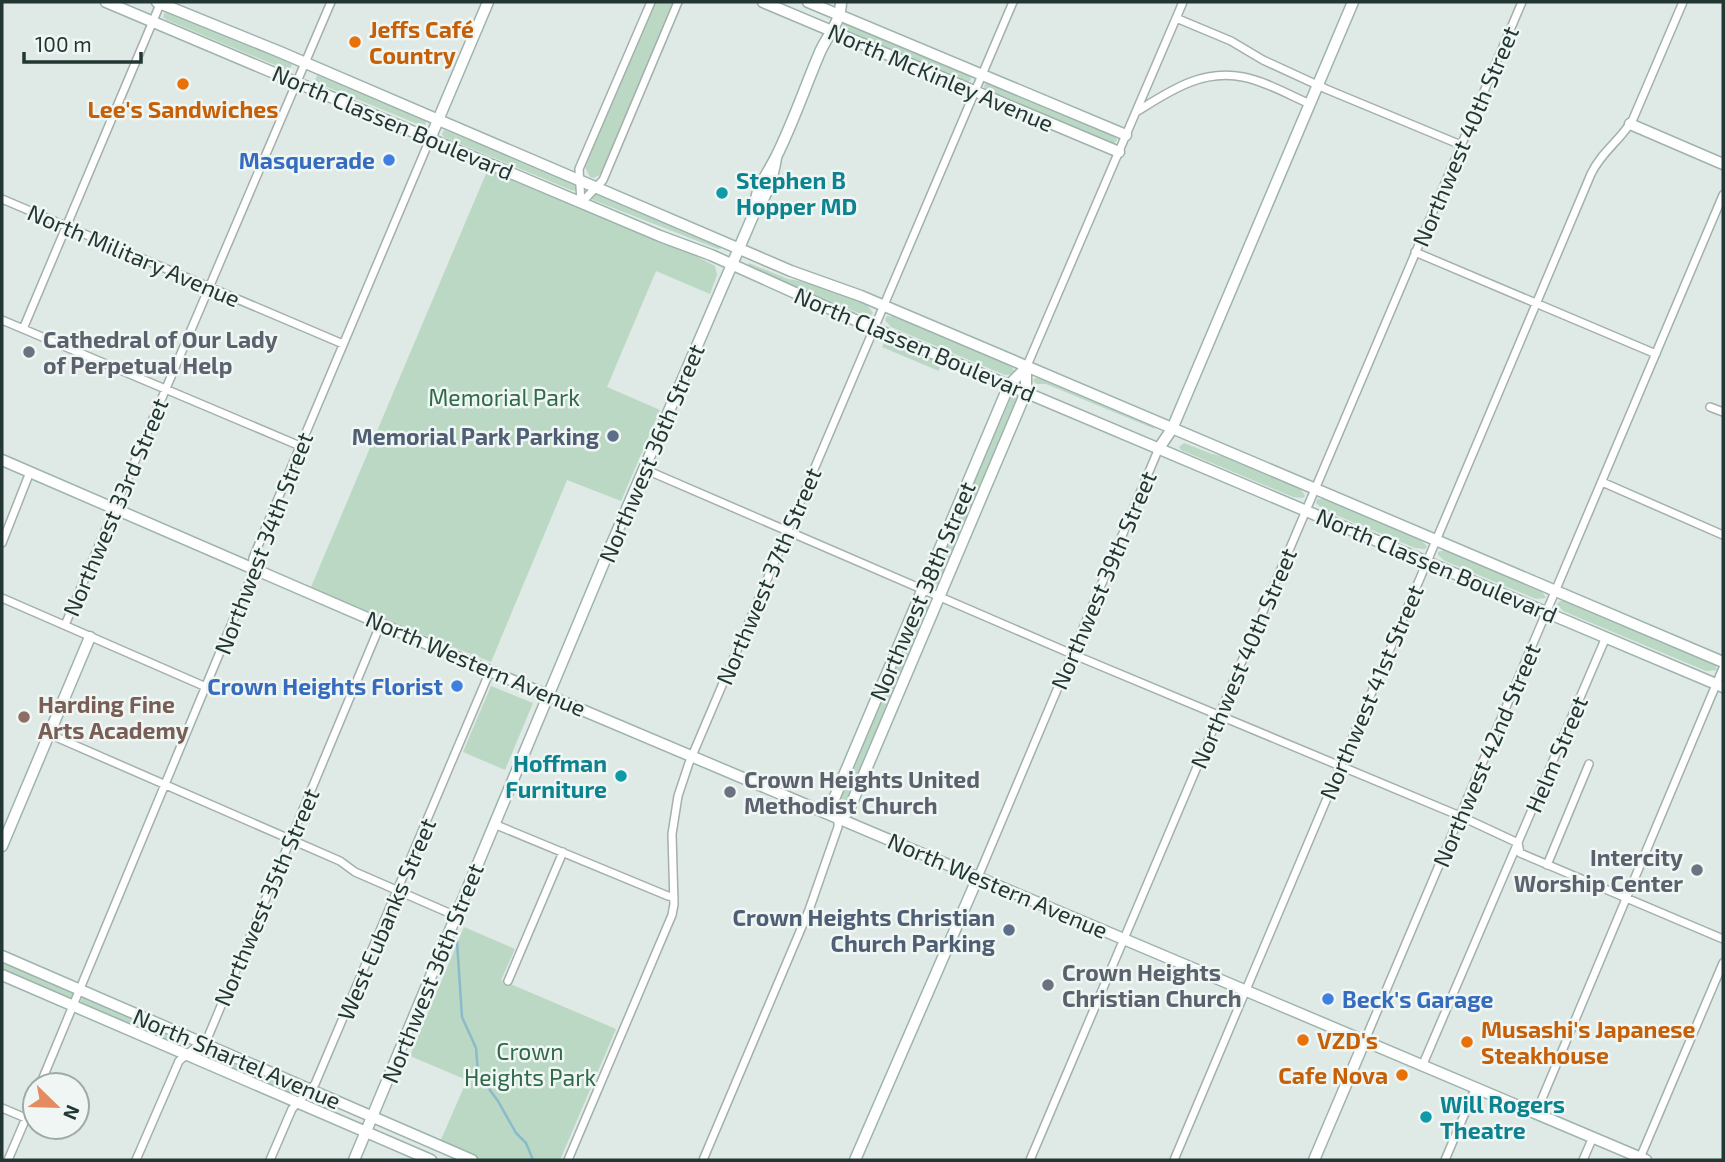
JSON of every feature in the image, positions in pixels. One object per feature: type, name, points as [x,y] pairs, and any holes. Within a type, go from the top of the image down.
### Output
[{"type":"street","name":"North Classen Boulevard","points":[[106,2],[298,81],[732,265],[873,328],[1719,685]]},
{"type":"street","name":"North Classen Boulevard","points":[[159,2],[1723,662]]},
{"type":"street","points":[[23,329],[159,2]]},
{"type":"street","name":"Northwest 33rd Street","points":[[65,625],[331,2]]},
{"type":"street","name":"Northwest 34th Street","points":[[46,1071],[206,687],[254,567],[253,558],[488,2]]},
{"type":"street","points":[[581,203],[579,169],[651,2]]},
{"type":"street","points":[[581,203],[603,180],[678,2]]},
{"type":"street","name":"North McKinley Avenue","points":[[763,2],[1119,152]]},
{"type":"street","name":"North McKinley Avenue","points":[[808,2],[1126,135]]},
{"type":"street","name":"Northwest 37th Street","points":[[568,1160],[672,915],[674,897],[671,834],[682,782],[1013,2]]},
{"type":"street","name":"Northwest 38th Street","points":[[703,1160],[817,892],[838,827],[838,818],[831,806],[1009,385],[1026,368],[1183,2]]},
{"type":"street","name":"Northwest 39th Street","points":[[855,1160],[1159,448],[1172,429],[1353,2]]},
{"type":"street","name":"Northwest 40th Street","points":[[1030,1160],[1522,2]]},
{"type":"street","name":"Northwest 41st Street","points":[[1174,1160],[1594,168],[1630,124],[1683,2]]},
{"type":"street","name":"Northwest 36th Street","points":[[354,1160],[643,469],[755,211],[754,199],[776,158],[842,3]]},
{"type":"street","points":[[1176,18],[1231,41],[1263,60],[1318,85],[1461,145]]},
{"type":"street","points":[[1135,112],[1177,87],[1201,77],[1224,75],[1245,77],[1310,104]]},
{"type":"street","points":[[1630,124],[1723,164]]},
{"type":"street","name":"Northwest 42nd Street","points":[[1314,1160],[1723,195]]},
{"type":"street","name":"North Military Avenue","points":[[2,199],[343,344]]},
{"type":"street","points":[[1415,252],[1656,354]]},
{"type":"street","points":[[2,320],[300,446]]},
{"type":"street","name":"Northwest 38th Street","points":[[838,818],[848,812],[1026,392],[1026,368]]},
{"type":"street","points":[[1710,407],[1723,412]]},
{"type":"street","name":"North Western Avenue","points":[[2,460],[490,671],[1643,1159]]},
{"type":"street","points":[[643,469],[1072,654],[1460,816],[1518,843],[1520,853],[1723,939]]},
{"type":"street","points":[[2,543],[30,472]]},
{"type":"street","points":[[1602,482],[1723,534]]},
{"type":"street","points":[[2,598],[206,687]]},
{"type":"street","name":"Northwest 35th Street","points":[[136,1160],[178,1061],[208,1037],[381,623]]},
{"type":"street","name":"Northwest 33rd Street","points":[[2,846],[90,636]]},
{"type":"street","name":"Helm Street","points":[[1423,1064],[1606,637]]},
{"type":"street","points":[[1535,1113],[1719,685],[1723,668]]},
{"type":"street","name":"West Eubanks Street","points":[[271,1160],[292,1109],[315,1084],[490,671]]},
{"type":"street","points":[[49,734],[291,839],[456,915]]},
{"type":"street","points":[[1548,865],[1589,764]]},
{"type":"street","points":[[494,824],[674,897]]},
{"type":"street","points":[[508,981],[563,852]]},
{"type":"street","name":"North Shartel Avenue","points":[[2,956],[372,1117],[449,1156],[472,1160]]},
{"type":"street","points":[[1643,1159],[1723,963]]},
{"type":"street","name":"North Shartel Avenue","points":[[2,975],[430,1160]]},
{"type":"street","points":[[1445,1160],[1476,1087]]},
{"type":"street","points":[[2,1108],[21,1116]]},
{"type":"street","points":[[8,1160],[21,1130]]},
{"type":"street","points":[[1583,1160],[1593,1137]]},
{"type":"green space","points":[[655,2],[674,2],[601,174],[590,177],[585,167]]},
{"type":"green space","points":[[165,12],[292,64],[289,71],[167,20],[163,17]]},
{"type":"green space","points":[[845,22],[970,74],[971,80],[966,83],[843,31],[841,27]]},
{"type":"green space","points":[[317,75],[426,120],[425,127],[315,82]]},
{"type":"green space","points":[[989,82],[1114,135],[1117,140],[1113,145],[985,91],[984,85]]},
{"type":"green space","points":[[444,130],[575,183],[578,186],[577,191],[444,137]]},
{"type":"green space","name":"Memorial Park","points":[[488,169],[696,256],[715,266],[717,275],[710,294],[656,271],[607,387],[660,410],[621,501],[567,480],[491,662],[311,587]]},
{"type":"green space","points":[[594,193],[722,248],[718,249],[593,200],[591,198]]},
{"type":"green space","points":[[749,263],[788,279],[817,284],[867,305],[873,313],[861,314],[760,272],[748,265]]},
{"type":"green space","points":[[887,316],[1008,365],[1013,368],[1015,374],[1005,375],[891,327],[885,320]]},
{"type":"green space","points":[[886,338],[941,362],[939,371],[882,347]]},
{"type":"green space","points":[[1035,378],[1041,378],[1155,429],[1046,384],[1037,384],[1033,381]]},
{"type":"green space","points":[[1012,395],[1019,398],[941,583],[935,584],[933,577]]},
{"type":"green space","points":[[1184,443],[1227,457],[1300,488],[1305,496],[1293,497],[1181,450],[1179,447]]},
{"type":"green space","points":[[1317,499],[1325,499],[1418,538],[1427,546],[1425,549],[1415,548],[1324,510],[1316,503]]},
{"type":"green space","points":[[1444,550],[1541,590],[1546,598],[1536,599],[1445,561],[1438,555],[1438,552]]},
{"type":"green space","points":[[928,600],[932,605],[845,809],[839,812],[836,804],[922,602]]},
{"type":"green space","points":[[1560,601],[1568,601],[1710,661],[1715,664],[1717,670],[1706,671],[1563,611],[1557,604]]},
{"type":"green space","points":[[491,686],[533,703],[505,770],[463,752]]},
{"type":"green space","name":"Crown Heights Park","points":[[464,927],[515,949],[501,980],[616,1029],[560,1160],[480,1160],[440,1142],[467,1080],[410,1056]]},
{"type":"green space","points":[[2,960],[74,991],[70,1001],[2,971]]},
{"type":"green space","points":[[83,996],[178,1037],[176,1045],[80,1004]]},
{"type":"green space","points":[[214,1053],[292,1087],[290,1093],[213,1062],[211,1059]]},
{"type":"waterway","points":[[457,942],[462,1017],[476,1048],[478,1074],[498,1101],[516,1133],[526,1143],[533,1160]]},
{"type":"place","name":"Jeffs Café Country","points":[[355,42]]},
{"type":"place","name":"Lee's Sandwiches","points":[[183,84]]},
{"type":"place","name":"Masquerade","points":[[389,160]]},
{"type":"place","name":"Stephen B Hopper MD","points":[[722,193]]},
{"type":"place","name":"Cathedral of Our Lady of Perpetual Help","points":[[29,352]]},
{"type":"place","name":"Memorial Park Parking","points":[[613,436]]},
{"type":"place","name":"Crown Heights Florist","points":[[457,686]]},
{"type":"place","name":"Harding Fine Arts Academy","points":[[24,717]]},
{"type":"place","name":"Hoffman Furniture","points":[[621,776]]},
{"type":"place","name":"Crown Heights United Methodist Church","points":[[730,792]]},
{"type":"place","name":"Intercity Worship Center","points":[[1697,870]]},
{"type":"place","name":"Crown Heights Christian Church Parking","points":[[1009,930]]},
{"type":"place","name":"Crown Heights Christian Church","points":[[1048,985]]},
{"type":"place","name":"Beck's Garage","points":[[1328,999]]},
{"type":"place","name":"VZD's","points":[[1303,1040]]},
{"type":"place","name":"Musashi's Japanese Steakhouse","points":[[1467,1042]]},
{"type":"place","name":"Cafe Nova","points":[[1402,1075]]},
{"type":"place","name":"Will Rogers Theatre","points":[[1426,1117]]}]
